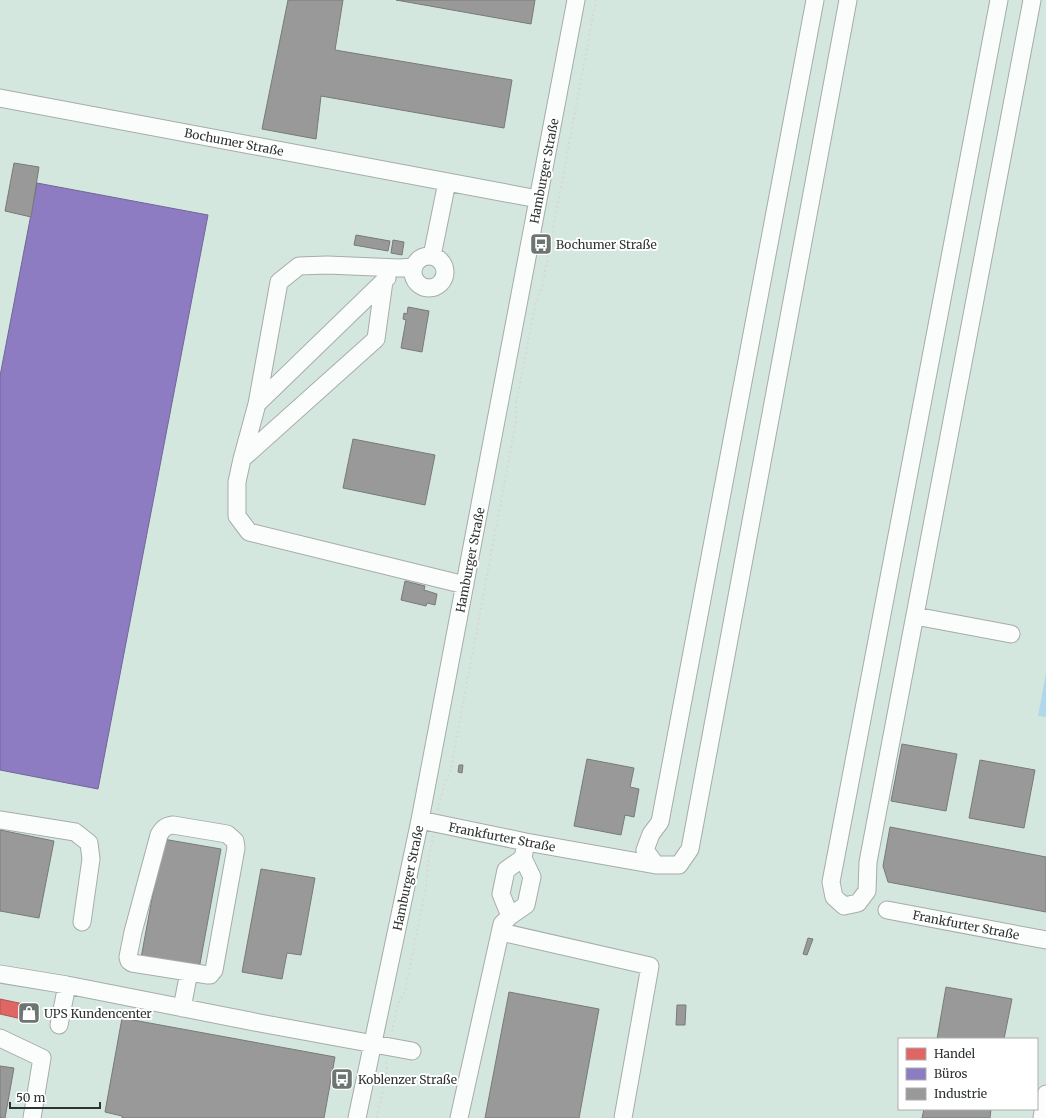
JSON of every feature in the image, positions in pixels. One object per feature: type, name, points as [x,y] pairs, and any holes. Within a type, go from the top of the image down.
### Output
[{"type":"street","name":"Hamburger Straße","points":[[357,1118],[373,1043],[428,822],[465,585],[576,0]]},
{"type":"street","points":[[656,865],[645,850],[651,834],[660,822],[815,0]]},
{"type":"street","name":"Frankfurter Straße","points":[[428,822],[521,855],[584,853],[656,865],[680,865],[690,849],[848,0]]},
{"type":"street","points":[[999,0],[831,882],[834,897],[844,906],[858,903],[867,891],[868,862],[1032,0]]},
{"type":"street","name":"Bochumer Straße","points":[[0,98],[538,199]]},
{"type":"street","points":[[432,256],[447,182]]},
{"type":"street","points":[[257,404],[384,281],[407,268],[425,257],[432,256],[439,260],[444,266],[445,273],[443,280],[437,286],[430,288],[417,282],[414,275],[407,268],[327,265],[299,266],[279,282],[257,404],[237,482],[237,516],[249,532],[465,585]]},
{"type":"street","points":[[242,459],[376,339],[384,281]]},
{"type":"street","points":[[915,616],[1011,634]]},
{"type":"street","points":[[0,820],[75,832],[88,843],[91,859],[82,922]]},
{"type":"street","points":[[174,825],[227,834],[235,841],[236,848],[214,970],[208,976],[189,972],[132,963],[129,961],[128,957],[133,932],[159,835],[166,826],[174,825]]},
{"type":"street","points":[[459,1118],[502,924],[509,912],[526,905],[532,877],[521,855],[506,870],[501,894],[509,912]]},
{"type":"street","name":"Frankfurter Straße","points":[[886,910],[1046,940]]},
{"type":"street","points":[[501,932],[650,966],[623,1118]]},
{"type":"street","points":[[182,1008],[189,972]]},
{"type":"street","points":[[0,974],[67,985],[412,1051]]},
{"type":"street","points":[[59,1025],[67,985]]},
{"type":"street","points":[[0,1038],[42,1058],[32,1118]]},
{"type":"street","points":[[1042,1118],[1046,1094]]},
{"type":"path","points":[[378,1118],[387,1071],[386,1059],[397,1006],[405,991],[426,886],[428,863],[428,822],[450,774],[516,421],[516,404],[535,305],[542,288],[596,0]]},
{"type":"shaded area","points":[[0,0],[1046,0],[1046,1118],[0,1118]]},
{"type":"water","points":[[1046,673],[1046,717],[1038,716]]},
{"type":"building: Handel","points":[[0,999],[38,1007],[35,1022],[0,1014]]},
{"type":"building: Büros","points":[[37,183],[208,215],[98,789],[0,770],[0,376]]},
{"type":"building: Industrie","points":[[288,0],[343,0],[335,50],[512,80],[504,128],[321,96],[316,139],[262,129]]},
{"type":"building: Industrie","points":[[396,0],[535,0],[531,24]]},
{"type":"building: Industrie","points":[[14,163],[39,167],[31,217],[5,211]]},
{"type":"building: Industrie","points":[[356,235],[390,241],[388,251],[354,245]]},
{"type":"building: Industrie","points":[[393,240],[404,242],[402,255],[391,253]]},
{"type":"building: Industrie","points":[[408,307],[429,311],[422,352],[401,348],[406,320],[403,319],[404,313],[407,314]]},
{"type":"building: Industrie","points":[[353,439],[435,455],[425,505],[343,488]]},
{"type":"building: Industrie","points":[[405,581],[425,586],[424,590],[437,594],[435,605],[427,603],[426,606],[401,600]]},
{"type":"building: Industrie","points":[[902,744],[957,754],[946,811],[891,801]]},
{"type":"building: Industrie","points":[[587,759],[634,768],[630,787],[639,789],[634,817],[625,815],[621,835],[574,826]]},
{"type":"building: Industrie","points":[[980,760],[1035,770],[1024,828],[969,818]]},
{"type":"building: Industrie","points":[[459,765],[463,765],[462,773],[458,772]]},
{"type":"building: Industrie","points":[[890,827],[1046,857],[1046,912],[888,882],[883,866]]},
{"type":"building: Industrie","points":[[0,830],[54,841],[39,918],[0,911]]},
{"type":"building: Industrie","points":[[163,839],[221,849],[199,969],[141,958]]},
{"type":"building: Industrie","points":[[261,869],[315,878],[301,955],[287,953],[282,979],[242,972]]},
{"type":"building: Industrie","points":[[808,938],[813,939],[807,955],[803,954]]},
{"type":"building: Industrie","points":[[946,987],[1012,999],[1004,1038],[937,1038]]},
{"type":"building: Industrie","points":[[509,992],[599,1009],[579,1118],[485,1118]]},
{"type":"building: Industrie","points":[[677,1005],[686,1005],[685,1025],[676,1025]]},
{"type":"building: Industrie","points":[[122,1018],[335,1057],[324,1118],[122,1118],[122,1116],[105,1112]]},
{"type":"building: Industrie","points":[[0,1066],[14,1068],[5,1118],[0,1118]]},
{"type":"building: Industrie","points":[[924,1110],[991,1110],[990,1118],[922,1118]]},
{"type":"place","name":"Bochumer Straße","points":[[541,244]]},
{"type":"place","name":"UPS Kundencenter","points":[[29,1013]]},
{"type":"place","name":"Koblenzer Straße","points":[[342,1079]]}]
